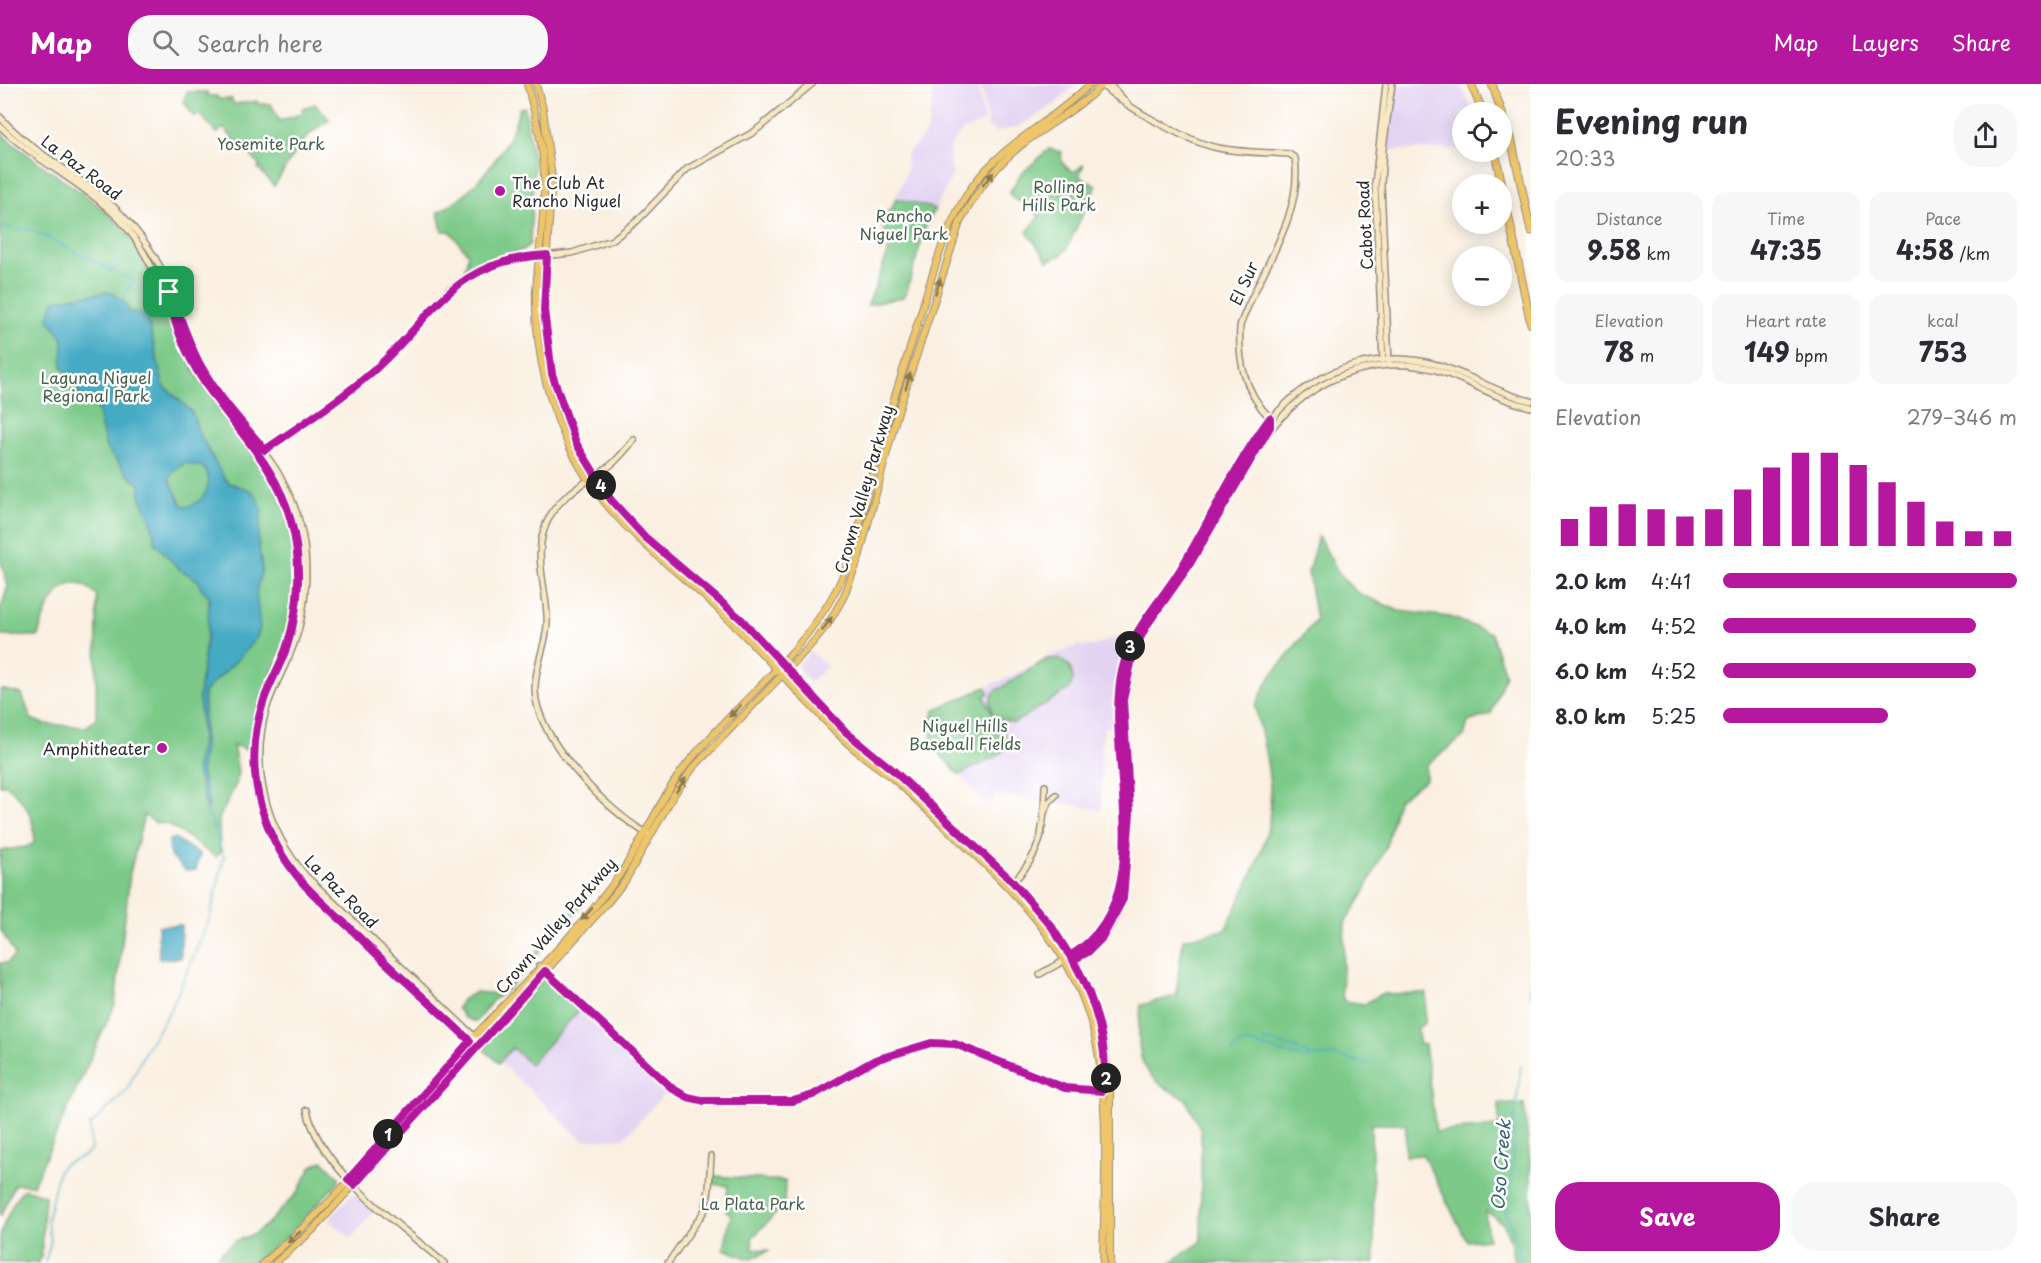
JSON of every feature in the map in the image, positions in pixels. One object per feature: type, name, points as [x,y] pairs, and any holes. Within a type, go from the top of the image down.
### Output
[{"type":"highway","points":[[1471,84],[1479,102]]},
{"type":"highway","points":[[1492,84],[1511,138],[1531,231]]},
{"type":"highway","points":[[1497,162],[1531,324]]},
{"type":"main road","points":[[532,84],[543,110],[552,178],[537,321],[545,376],[562,430],[589,480],[610,511],[632,535],[715,606],[836,731],[890,776],[1010,884]]},
{"type":"main road","points":[[532,84],[540,136],[544,190],[544,310],[552,374],[568,426],[596,476],[628,520],[726,606],[788,668],[846,732],[916,790],[1048,921],[1070,958],[1096,1013],[1106,1061],[1110,1120],[1110,1191],[1103,1263]]},
{"type":"main road","points":[[265,450],[364,379],[395,350],[449,290],[467,277],[506,260],[587,250],[625,231],[687,169],[754,132],[812,84]]},
{"type":"main road","name":"Crown Valley Parkway","points":[[648,834],[668,791],[685,766],[818,622],[843,577],[854,546],[884,428],[925,299],[952,221],[972,187],[1002,157],[1090,84]]},
{"type":"main road","name":"Crown Valley Parkway","points":[[275,1263],[307,1236],[478,1044],[612,885],[700,759],[828,624],[850,585],[920,341],[960,222],[1002,157],[1075,109],[1104,84]]},
{"type":"main road","name":"El Sur","points":[[1104,84],[1122,102],[1214,147],[1294,156],[1295,184],[1291,208],[1240,326],[1239,345],[1244,375],[1253,396],[1270,418]]},
{"type":"main road","name":"Cabot Road","points":[[1386,84],[1375,184],[1386,363]]},
{"type":"main road","name":"Cabot Road","points":[[1386,363],[1381,185],[1383,149],[1392,84]]},
{"type":"main road","points":[[540,136],[543,110]]},
{"type":"main road","name":"La Paz Road","points":[[0,117],[28,145],[90,187],[120,213],[144,242],[169,286],[186,334],[202,369],[265,450],[292,498],[301,525],[306,562],[305,586],[299,628],[270,698],[262,731],[260,762],[266,804],[280,840],[305,876],[472,1039]]},
{"type":"main road","name":"La Paz Road","points":[[0,126],[27,151],[111,211],[148,258],[196,370],[274,476],[292,525],[298,579],[290,635],[264,700],[256,731],[255,768],[259,803],[280,851],[303,883],[478,1044]]},
{"type":"main road","points":[[148,258],[153,260],[169,286],[174,316]]},
{"type":"main road","points":[[908,356],[916,342],[920,341],[917,335],[927,303],[925,299]]},
{"type":"main road","points":[[1040,974],[1070,958],[1093,939],[1106,927],[1123,899],[1129,834],[1123,700],[1130,660],[1147,625],[1185,572],[1270,427],[1303,396],[1327,382],[1386,363],[1425,367],[1481,380]]},
{"type":"main road","points":[[1106,927],[1118,892],[1124,825],[1118,706],[1124,661],[1137,630],[1179,571],[1228,484],[1270,418],[1301,390],[1318,380],[1346,368],[1386,363],[1433,363],[1531,401]]},
{"type":"main road","points":[[1458,376],[1509,400],[1531,406]]},
{"type":"main road","points":[[1270,418],[1283,413]]},
{"type":"main road","points":[[1270,418],[1270,427]]},
{"type":"main road","points":[[234,421],[258,446],[265,450],[274,476]]},
{"type":"main road","points":[[634,440],[614,462],[557,505],[546,523],[541,540],[539,565],[548,617],[535,686],[536,706],[546,731],[593,791],[625,820],[648,834]]},
{"type":"main road","points":[[804,698],[807,697],[818,708],[827,709]]},
{"type":"main road","points":[[827,709],[836,731]]},
{"type":"main road","points":[[879,759],[890,776]]},
{"type":"main road","points":[[890,776],[896,776],[912,791],[916,790]]},
{"type":"main road","points":[[1010,884],[1032,860],[1037,850],[1044,815],[1045,786]]},
{"type":"main road","points":[[1044,815],[1049,802],[1056,795]]},
{"type":"main road","points":[[259,803],[266,804]]},
{"type":"main road","points":[[1070,958],[1091,1019],[1098,1050],[1110,1263]]},
{"type":"main road","points":[[542,969],[673,1089],[696,1100],[781,1102],[799,1100],[813,1095],[867,1063],[939,1042],[955,1044],[1065,1088],[1102,1091],[1106,1093],[1110,1120]]},
{"type":"main road","name":"Crown Valley Parkway","points":[[263,1263],[304,1228],[472,1039],[542,969]]},
{"type":"main road","points":[[1102,1091],[1106,1085],[1106,1061]]},
{"type":"main road","points":[[307,1110],[309,1120],[333,1164],[348,1180],[444,1263]]},
{"type":"main road","points":[[668,1263],[705,1210],[710,1190],[711,1156]]},
{"type":"shaded area","points":[[934,84],[978,84],[984,122],[963,130],[951,145],[949,161],[953,175],[935,209],[896,198],[907,170],[906,155],[924,136],[929,125]]},
{"type":"shaded area","points":[[981,84],[1077,84],[1055,104],[1020,126],[997,132],[988,128]]},
{"type":"shaded area","points":[[1397,84],[1460,84],[1469,102],[1452,102],[1452,149],[1387,150]]},
{"type":"shaded area","points":[[1121,636],[1126,639],[1114,685],[1113,726],[1104,728],[1101,748],[1102,810],[1054,802],[1051,796],[1045,793],[1036,800],[997,794],[987,804],[959,775],[1003,751],[1004,729],[993,715],[984,696],[989,693],[986,687],[1050,656],[1077,646],[1093,646]]},
{"type":"shaded area","points":[[811,652],[827,666],[810,682],[798,668],[798,664]]},
{"type":"shaded area","points":[[580,1009],[669,1089],[624,1138],[582,1140],[500,1062],[512,1048],[531,1064]]},
{"type":"shaded area","points":[[356,1194],[375,1210],[351,1238],[329,1220],[351,1195]]},
{"type":"green space","name":"Yosemite Park","points":[[187,92],[207,92],[208,96],[217,96],[218,99],[232,99],[233,104],[257,101],[257,104],[271,104],[280,121],[303,113],[302,108],[315,104],[330,120],[311,133],[304,141],[274,186],[242,145],[239,146],[224,128],[217,133],[200,114],[194,117],[183,101]]},
{"type":"green space","name":"The Club At Rancho Niguel","points":[[525,107],[534,168],[530,244],[522,251],[483,259],[465,272],[468,254],[450,231],[442,231],[438,212],[464,194],[489,168],[508,138],[519,108]]},
{"type":"green space","name":"Laguna Niguel Regional Park","points":[[0,132],[15,146],[98,205],[128,234],[139,249],[156,280],[183,348],[197,375],[240,431],[268,473],[288,524],[295,580],[288,631],[258,710],[251,751],[233,745],[238,771],[237,782],[219,819],[220,853],[216,857],[168,824],[156,823],[144,815],[130,873],[115,1004],[33,1185],[15,1184],[0,1217],[0,963],[7,963],[15,955],[0,928],[0,851],[26,847],[34,843],[34,834],[31,818],[24,804],[6,785],[0,785],[0,689],[22,694],[31,719],[44,724],[86,727],[96,718],[97,596],[86,587],[75,584],[66,586],[51,602],[38,636],[0,636],[0,611],[8,586],[0,559]]},
{"type":"green space","name":"Rolling Hills Park","points":[[1049,149],[1062,152],[1061,159],[1064,164],[1074,172],[1084,164],[1079,176],[1096,186],[1066,250],[1048,261],[1027,232],[1039,217],[1030,205],[1014,199],[1009,193],[1020,175]]},
{"type":"green space","name":"Rancho Niguel Park","points":[[896,198],[935,209],[926,226],[906,293],[903,297],[868,305],[888,253],[889,242],[880,219],[892,208]]},
{"type":"green space","points":[[1318,536],[1341,577],[1358,593],[1399,611],[1450,617],[1491,633],[1505,675],[1491,714],[1468,722],[1464,736],[1426,765],[1426,779],[1398,800],[1386,846],[1364,893],[1345,923],[1342,995],[1344,1001],[1365,1004],[1381,994],[1426,993],[1425,1023],[1418,1028],[1419,1044],[1425,1045],[1436,1132],[1499,1126],[1499,1103],[1524,1105],[1531,1170],[1531,1263],[1514,1263],[1507,1232],[1499,1220],[1485,1211],[1488,1239],[1467,1241],[1423,1155],[1405,1156],[1406,1124],[1371,1124],[1375,1263],[1170,1263],[1201,1242],[1201,1130],[1185,1098],[1157,1082],[1143,1062],[1139,1037],[1141,1005],[1176,996],[1183,939],[1225,930],[1264,844],[1271,801],[1267,760],[1255,706],[1271,676],[1316,620],[1308,572]]},
{"type":"green space","name":"Niguel Hills Baseball Fields","points":[[1047,659],[1059,659],[1070,666],[1073,679],[1069,689],[1014,723],[997,718],[1010,745],[999,755],[959,775],[932,745],[931,720],[935,710],[986,687],[989,693],[984,696],[993,715],[990,702],[994,692]]},
{"type":"green space","points":[[603,879],[604,881],[589,894],[576,914],[558,926],[533,961],[507,990],[492,1001],[476,1022],[465,1018],[457,1008],[463,999],[476,992],[497,994],[504,990],[529,962],[556,925],[575,910],[586,894]]},
{"type":"green space","points":[[544,978],[550,979],[580,1009],[530,1064],[512,1048],[499,1063],[481,1047]]},
{"type":"green space","points":[[323,1161],[339,1177],[339,1181],[290,1234],[254,1263],[209,1263],[235,1241],[254,1234],[267,1224],[297,1193],[312,1166]]},
{"type":"green space","name":"La Plata Park","points":[[713,1176],[785,1181],[784,1205],[752,1238],[753,1248],[769,1251],[749,1259],[724,1249],[731,1214],[726,1211],[728,1186],[713,1184]]},
{"type":"green space","points":[[25,1189],[45,1196],[41,1258],[38,1263],[0,1263],[0,1239],[3,1227],[17,1197]]},
{"type":"water","points":[[106,292],[113,293],[127,305],[128,311],[147,315],[163,385],[192,412],[198,431],[224,478],[229,483],[255,494],[262,509],[258,541],[262,569],[256,592],[260,627],[257,637],[204,692],[204,744],[201,770],[209,804],[207,811],[196,767],[202,740],[199,696],[208,626],[209,596],[201,588],[198,580],[179,569],[155,543],[151,521],[140,496],[140,484],[132,479],[106,448],[96,403],[92,397],[80,397],[75,379],[62,368],[63,339],[48,318],[55,300]],"holes":[[[185,463],[203,467],[208,479],[206,491],[203,497],[186,507],[182,505],[169,478],[174,470]]]},
{"type":"water","points":[[174,838],[200,854],[196,870],[186,871],[170,856],[169,840]]},
{"type":"water","points":[[181,925],[181,958],[159,959],[158,926]]},
{"type":"waterway","points":[[0,227],[13,228]]},
{"type":"waterway","points":[[18,229],[31,230],[45,236],[133,281],[122,300]]},
{"type":"waterway","points":[[45,1263],[51,1240],[47,1222],[58,1172],[63,1165],[84,1156],[91,1150],[90,1126],[127,1090],[146,1049],[172,1007],[210,917],[224,857],[207,809]]},
{"type":"waterway","name":"Oso Creek","points":[[1530,994],[1531,984]]},
{"type":"waterway","points":[[1264,1041],[1296,1048],[1310,1056]]},
{"type":"waterway","points":[[1232,1052],[1241,1043],[1249,1043],[1303,1058],[1333,1055],[1364,1063],[1371,1062]]},
{"type":"waterway","name":"Oso Creek","points":[[1521,1066],[1512,1140],[1513,1169],[1506,1210],[1522,1263]]},
{"type":"place","name":"The Club At Rancho Niguel","points":[[500,191]]},
{"type":"place","name":"Amphitheater","points":[[162,748]]},
{"type":"route","points":[[547,255],[544,295],[545,338],[552,374],[568,426],[585,460],[611,500],[645,537],[741,619],[846,732],[894,771],[1013,882],[1052,927],[1070,956],[1093,939],[1101,929],[1109,917],[1118,892],[1124,816],[1118,704],[1124,661],[1137,630],[1179,571],[1257,435],[1270,418],[1270,427],[1188,567],[1147,625],[1138,641],[1127,671],[1123,700],[1130,824],[1123,899],[1109,929],[1102,938],[1088,952],[1073,960],[1086,985],[1101,1027],[1106,1061],[1105,1088],[1102,1091],[1086,1091],[1065,1088],[955,1044],[939,1042],[867,1063],[813,1095],[793,1101],[696,1100],[673,1089],[545,971],[354,1185],[348,1180],[470,1041],[369,948],[303,883],[280,851],[264,818],[259,803],[256,780],[255,740],[264,700],[287,646],[293,624],[298,568],[295,535],[289,511],[274,476],[196,370],[174,316],[169,292],[169,286],[190,345],[202,369],[265,450],[356,386],[395,350],[449,290],[467,277],[485,267],[506,260],[547,255]]}]
